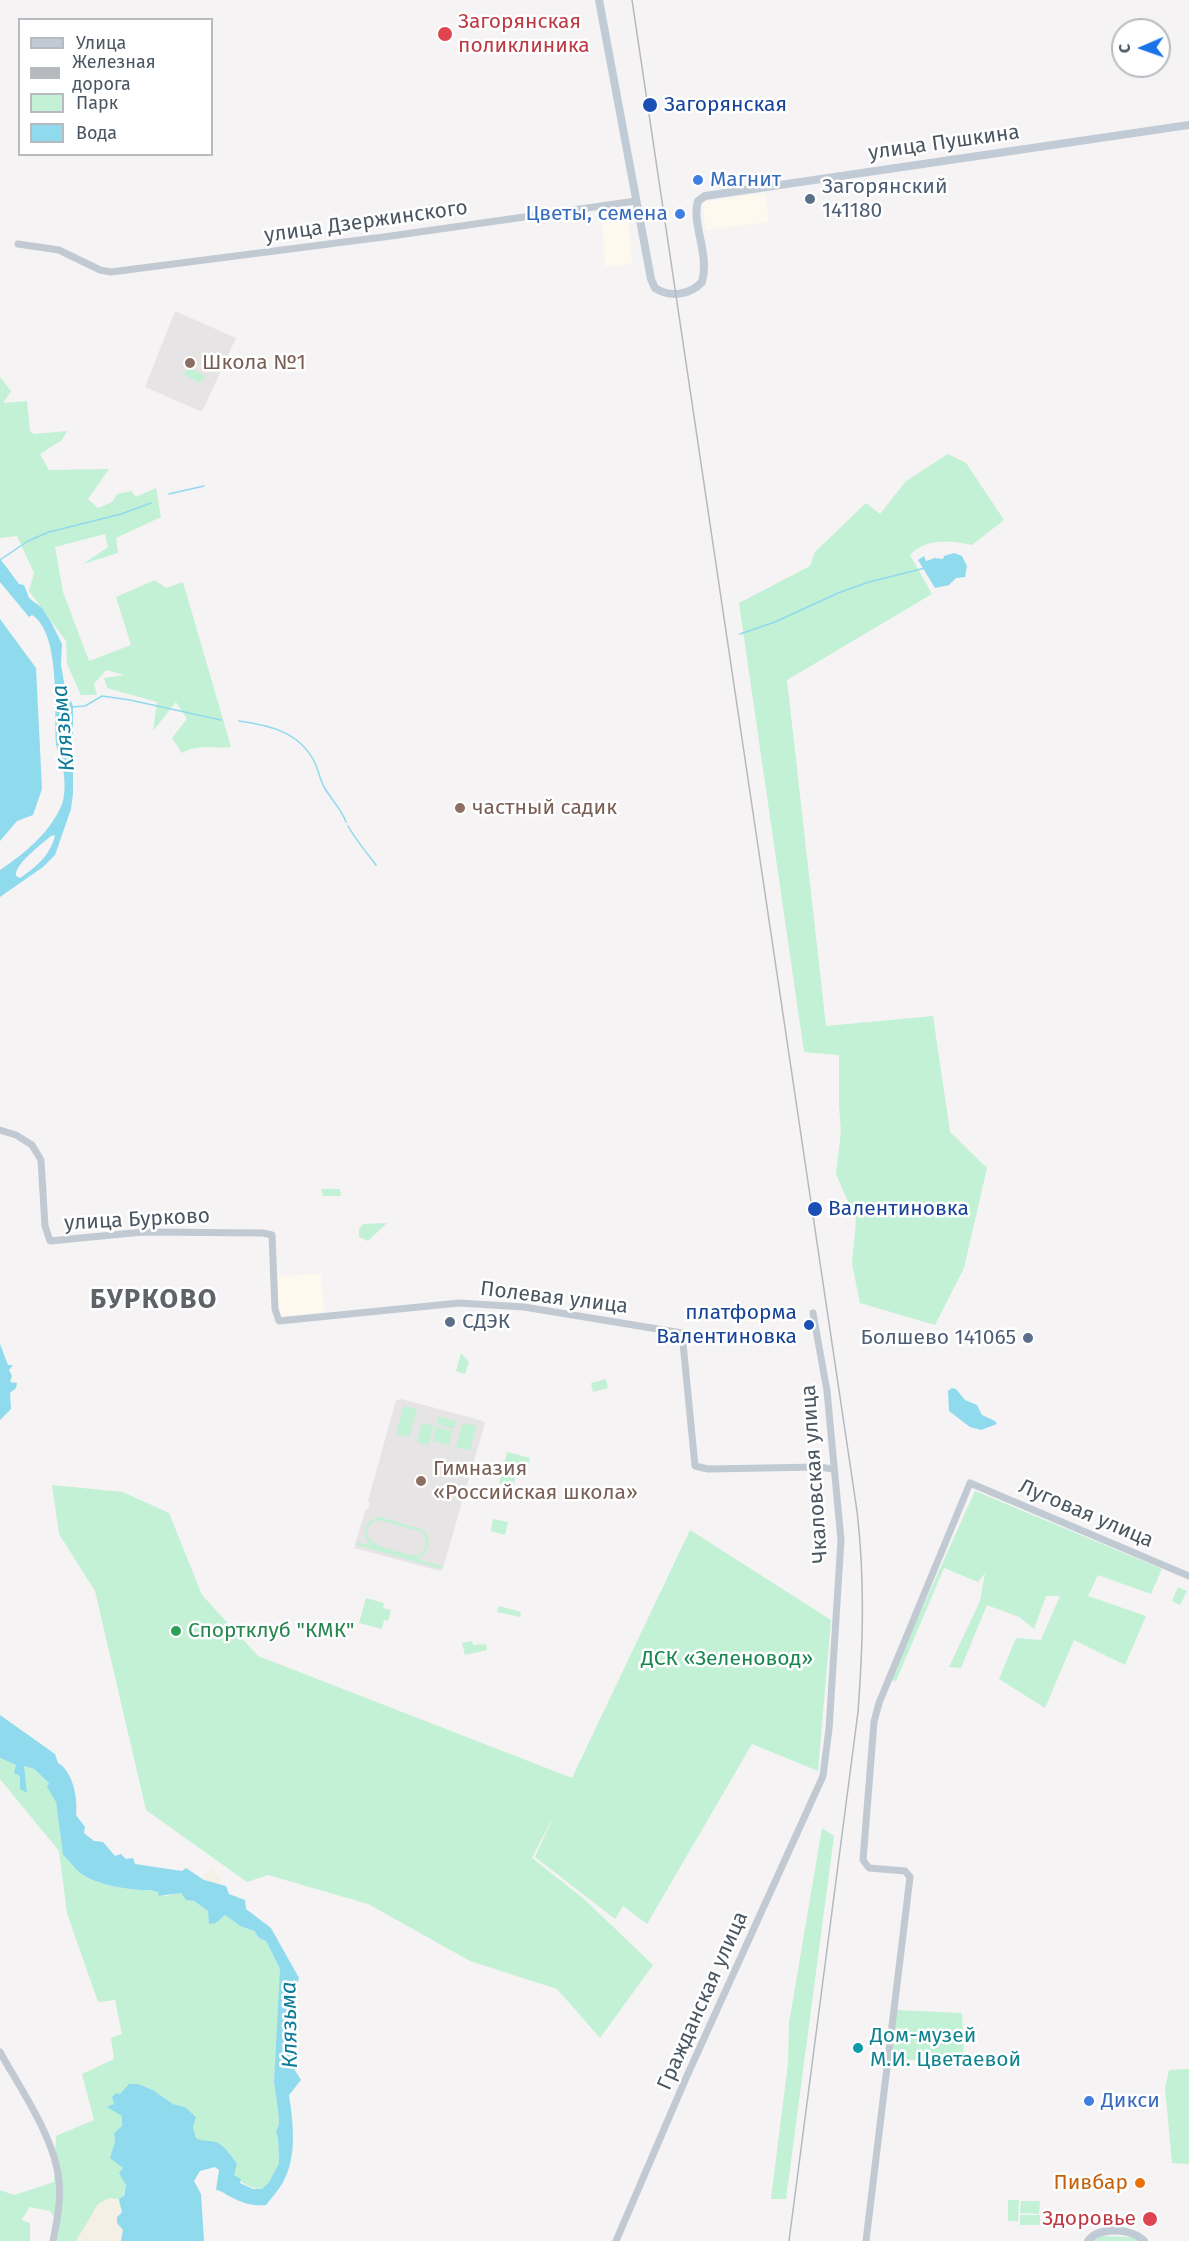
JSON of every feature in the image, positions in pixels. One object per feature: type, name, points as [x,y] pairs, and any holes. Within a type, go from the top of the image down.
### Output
[{"type":"main road","points":[[599,0],[636,201]]},
{"type":"main road","name":"улица Пушкина","points":[[636,201],[651,279],[655,288],[662,292],[677,293],[691,291],[702,282],[705,263],[696,210],[698,201],[705,196],[1189,125]]},
{"type":"main road","points":[[1088,2241],[1095,2234],[1107,2232],[1135,2234],[1144,2241]]},
{"type":"street","name":"улица Дзержинского","points":[[18,244],[59,250],[100,270],[111,272],[636,201]]},
{"type":"street","name":"улица Бурково","points":[[0,1130],[16,1135],[32,1145],[41,1160],[45,1226],[50,1241],[143,1232],[272,1235],[275,1309],[279,1321]]},
{"type":"street","name":"Полевая улица","points":[[279,1321],[459,1303],[524,1307],[682,1333],[694,1466],[708,1469],[819,1467],[833,1469]]},
{"type":"street","name":"Чкаловская улица","points":[[813,1313],[827,1391],[841,1540],[829,1729],[823,1776]]},
{"type":"street","name":"Луговая улица","points":[[866,2241],[910,1877],[905,1872],[869,1868],[863,1860],[874,1722],[879,1702],[970,1483],[1189,1576]]},
{"type":"street","name":"Гражданская улица","points":[[616,2241],[690,2068],[823,1776]]},
{"type":"street","points":[[0,2052],[54,2154],[59,2181],[59,2197],[53,2241]]},
{"type":"shaded area","points":[[765,193],[769,222],[706,230],[702,202]]},
{"type":"shaded area","points":[[627,206],[632,264],[605,266],[601,208]]},
{"type":"shaded area","name":"Школа №1","points":[[175,311],[236,338],[202,412],[145,387]]},
{"type":"shaded area","points":[[321,1274],[324,1312],[277,1317],[275,1276]]},
{"type":"shaded area","name":"Гимназия «Российская школа»","points":[[402,1399],[485,1423],[443,1568],[440,1571],[354,1548],[365,1511],[370,1503],[368,1501],[396,1400]]},
{"type":"green space","points":[[188,367],[205,376],[201,383],[184,375]]},
{"type":"green space","points":[[0,377],[11,391],[3,403],[27,401],[30,431],[34,434],[67,431],[62,440],[40,454],[49,470],[109,469],[88,499],[98,508],[112,502],[117,494],[131,491],[136,497],[156,488],[161,517],[116,538],[118,553],[83,564],[108,547],[105,534],[55,547],[63,592],[89,661],[131,645],[116,597],[155,580],[166,588],[183,582],[231,747],[200,748],[182,753],[172,738],[187,719],[176,702],[153,731],[157,702],[107,688],[104,678],[124,675],[106,670],[94,684],[97,695],[81,695],[67,664],[66,641],[29,591],[34,573],[17,536],[0,538]]},
{"type":"green space","points":[[948,454],[966,463],[1004,520],[972,545],[939,542],[916,549],[910,555],[932,594],[787,680],[826,1026],[933,1016],[950,1132],[987,1168],[964,1268],[935,1325],[860,1303],[852,1264],[856,1220],[836,1174],[841,1131],[839,1055],[804,1052],[739,603],[810,566],[815,552],[866,503],[880,514],[906,481]]},
{"type":"green space","points":[[321,1189],[340,1189],[341,1196],[323,1196]]},
{"type":"green space","points":[[387,1223],[368,1241],[359,1237],[359,1229],[363,1224]]},
{"type":"green space","points":[[461,1353],[469,1362],[465,1374],[456,1371]]},
{"type":"green space","points":[[606,1379],[608,1388],[593,1392],[591,1383]]},
{"type":"green space","points":[[403,1406],[417,1409],[409,1437],[396,1434]]},
{"type":"green space","points":[[439,1416],[456,1421],[454,1429],[437,1424]]},
{"type":"green space","points":[[422,1423],[434,1426],[428,1445],[417,1442]]},
{"type":"green space","points":[[463,1423],[476,1426],[470,1451],[456,1447]]},
{"type":"green space","points":[[436,1427],[452,1431],[449,1445],[433,1441]]},
{"type":"green space","points":[[507,1452],[530,1458],[526,1475],[516,1473],[513,1487],[499,1483]]},
{"type":"green space","name":"ДСК «Зеленовод»","points":[[52,1485],[123,1492],[169,1513],[202,1595],[258,1656],[572,1778],[690,1530],[831,1620],[818,1771],[752,1744],[647,1924],[623,1906],[615,1919],[535,1857],[555,1813],[532,1858],[584,1899],[653,1965],[600,2038],[557,1989],[470,1961],[368,1904],[268,1875],[247,1882],[146,1810],[95,1591],[59,1534]]},
{"type":"green space","points":[[975,1491],[1162,1569],[1151,1594],[1098,1575],[1088,1596],[1146,1616],[1125,1665],[1074,1640],[1045,1708],[999,1679],[1016,1638],[1041,1640],[1060,1596],[1046,1596],[1034,1629],[1019,1617],[987,1605],[961,1668],[949,1667],[980,1601],[985,1573],[978,1582],[944,1568],[896,1681],[890,1680]]},
{"type":"green space","points":[[379,1517],[424,1530],[429,1542],[427,1550],[417,1559],[442,1566],[441,1569],[357,1545],[357,1542],[370,1545],[365,1532],[367,1525]],"holes":[[[379,1520],[422,1532],[426,1541],[424,1551],[416,1556],[384,1548],[370,1540],[367,1534],[370,1525]]]},
{"type":"green space","points":[[493,1519],[508,1522],[505,1535],[491,1531]]},
{"type":"green space","points":[[1178,1587],[1187,1591],[1180,1605],[1172,1601]]},
{"type":"green space","points":[[366,1598],[384,1603],[383,1608],[391,1610],[388,1621],[384,1620],[382,1629],[359,1623]]},
{"type":"green space","points":[[499,1606],[521,1612],[520,1617],[497,1612]]},
{"type":"green space","points":[[472,1641],[473,1645],[486,1644],[487,1650],[465,1655],[462,1643]]},
{"type":"green space","points":[[0,1758],[16,1765],[26,1793],[23,1766],[34,1769],[49,1783],[48,1787],[56,1801],[63,1855],[85,1877],[113,1886],[159,1892],[159,1896],[181,1892],[208,1911],[216,1923],[225,1915],[240,1926],[254,1931],[259,1938],[266,1941],[280,1969],[281,1982],[274,2082],[279,2123],[276,2133],[279,2163],[269,2182],[262,2189],[253,2188],[237,2178],[203,2141],[196,2138],[193,2127],[196,2117],[185,2107],[173,2104],[153,2090],[138,2084],[122,2116],[122,2126],[114,2133],[115,2142],[111,2157],[123,2168],[126,2185],[117,2223],[123,2229],[121,2241],[51,2241],[54,2217],[50,2211],[29,2207],[22,2220],[30,2223],[30,2241],[0,2241],[0,2190],[14,2195],[54,2182],[56,2136],[94,2120],[82,2074],[114,2059],[111,2038],[122,2034],[115,2000],[98,2002],[67,1913],[59,1851],[0,1779]]},
{"type":"green space","points":[[822,1828],[834,1836],[786,2199],[771,2199],[788,2064],[789,2023]]},
{"type":"green space","points":[[897,2010],[962,2013],[964,2062],[890,2059]]},
{"type":"green space","points":[[1189,2069],[1189,2164],[1172,2163],[1165,2088],[1169,2070]]},
{"type":"green space","points":[[1008,2200],[1019,2200],[1018,2221],[1008,2221]]},
{"type":"green space","points":[[1021,2201],[1040,2201],[1039,2214],[1020,2213]]},
{"type":"green space","points":[[1020,2215],[1040,2215],[1040,2225],[1020,2225]]},
{"type":"green space","points":[[1101,2236],[1132,2237],[1139,2241],[1093,2241]]},
{"type":"sand","points":[[212,1868],[221,1879],[220,1885],[204,1880],[203,1876]]},
{"type":"sand","points":[[109,2198],[119,2199],[123,2229],[121,2241],[76,2241],[98,2204]]},
{"type":"water","points":[[954,553],[962,556],[967,566],[965,577],[956,578],[949,585],[935,588],[918,560],[924,556],[926,561],[935,558],[943,559],[944,556]]},
{"type":"water","name":"Клязьма","points":[[0,559],[19,584],[24,585],[29,598],[42,608],[62,644],[61,665],[65,688],[73,706],[73,794],[71,809],[55,855],[43,867],[0,897],[0,870],[27,849],[51,824],[62,804],[65,786],[63,766],[56,744],[54,674],[48,638],[41,624],[32,615],[29,617],[0,582]],"holes":[[[55,835],[53,842],[37,865],[20,878],[16,876],[24,860]]]},
{"type":"water","points":[[0,619],[36,668],[42,789],[33,815],[17,821],[0,841]]},
{"type":"water","points":[[0,1344],[8,1365],[13,1365],[9,1370],[12,1376],[10,1382],[17,1383],[16,1388],[10,1393],[11,1409],[0,1420]]},
{"type":"water","points":[[952,1388],[956,1389],[965,1400],[977,1405],[982,1415],[997,1424],[981,1430],[970,1427],[949,1411],[948,1391]]},
{"type":"water","name":"Клязьма","points":[[0,1715],[55,1754],[58,1763],[71,1779],[76,1801],[76,1815],[85,1827],[84,1833],[94,1841],[103,1842],[115,1856],[121,1854],[126,1859],[133,1858],[135,1864],[182,1871],[186,1868],[204,1880],[226,1886],[229,1894],[245,1900],[246,1909],[271,1928],[299,1978],[294,1992],[298,2038],[294,2069],[301,2080],[289,2095],[293,2148],[289,2169],[279,2189],[266,2205],[245,2203],[216,2190],[219,2170],[215,2167],[200,2171],[194,2181],[201,2194],[204,2241],[121,2241],[123,2230],[117,2223],[117,2217],[122,2212],[119,2199],[124,2196],[126,2185],[119,2173],[123,2168],[110,2158],[115,2142],[114,2133],[122,2126],[122,2116],[107,2107],[114,2104],[112,2097],[116,2093],[120,2094],[129,2084],[138,2084],[153,2090],[173,2104],[185,2107],[196,2117],[193,2127],[196,2138],[216,2142],[225,2148],[237,2164],[234,2175],[241,2179],[240,2183],[253,2189],[262,2189],[269,2182],[279,2163],[276,2133],[279,2123],[274,2082],[280,1969],[266,1941],[259,1938],[254,1931],[240,1926],[225,1915],[216,1923],[209,1924],[208,1911],[194,1901],[186,1900],[181,1893],[159,1896],[158,1892],[151,1890],[114,1886],[94,1880],[77,1870],[63,1855],[56,1802],[47,1787],[49,1783],[34,1769],[24,1766],[27,1793],[20,1789],[20,1776],[14,1773],[16,1765],[0,1758]]},
{"type":"waterway","points":[[169,494],[204,486]]},
{"type":"waterway","points":[[0,560],[28,541],[49,532],[121,514],[151,503]]},
{"type":"waterway","points":[[740,634],[775,622],[838,593],[869,582],[925,568]]},
{"type":"waterway","name":"Клязьма","points":[[71,707],[85,706],[102,696],[221,720]]},
{"type":"waterway","points":[[239,721],[272,728],[300,743],[314,761],[324,787],[346,822]]},
{"type":"waterway","points":[[348,826],[376,865]]},
{"type":"railway","points":[[632,0],[860,1536],[862,1612],[858,1712],[789,2241]]},
{"type":"place","name":"Загорянская поликлиника","points":[[445,34]]},
{"type":"place","name":"Загорянская","points":[[650,105]]},
{"type":"place","name":"Магнит","points":[[698,180]]},
{"type":"place","name":"Загорянский 141180","points":[[810,199]]},
{"type":"place","name":"Цветы, семена","points":[[680,214]]},
{"type":"place","name":"Школа №1","points":[[190,363]]},
{"type":"place","name":"частный садик","points":[[460,808]]},
{"type":"place","name":"Валентиновка","points":[[815,1209]]},
{"type":"place","name":"СДЭК","points":[[450,1322]]},
{"type":"place","name":"платформа Валентиновка","points":[[809,1325]]},
{"type":"place","name":"Болшево 141065","points":[[1028,1338]]},
{"type":"place","name":"Гимназия «Российская школа»","points":[[421,1481]]},
{"type":"place","name":"Спортклуб \"КМК\"","points":[[176,1631]]},
{"type":"place","name":"Дом-музей М.И. Цветаевой","points":[[858,2048]]},
{"type":"place","name":"Дикси","points":[[1089,2101]]},
{"type":"place","name":"Пивбар","points":[[1140,2183]]},
{"type":"place","name":"Здоровье","points":[[1150,2219]]},
{"type":"district","name":"БУРКОВО","points":[[154,1300]]}]
